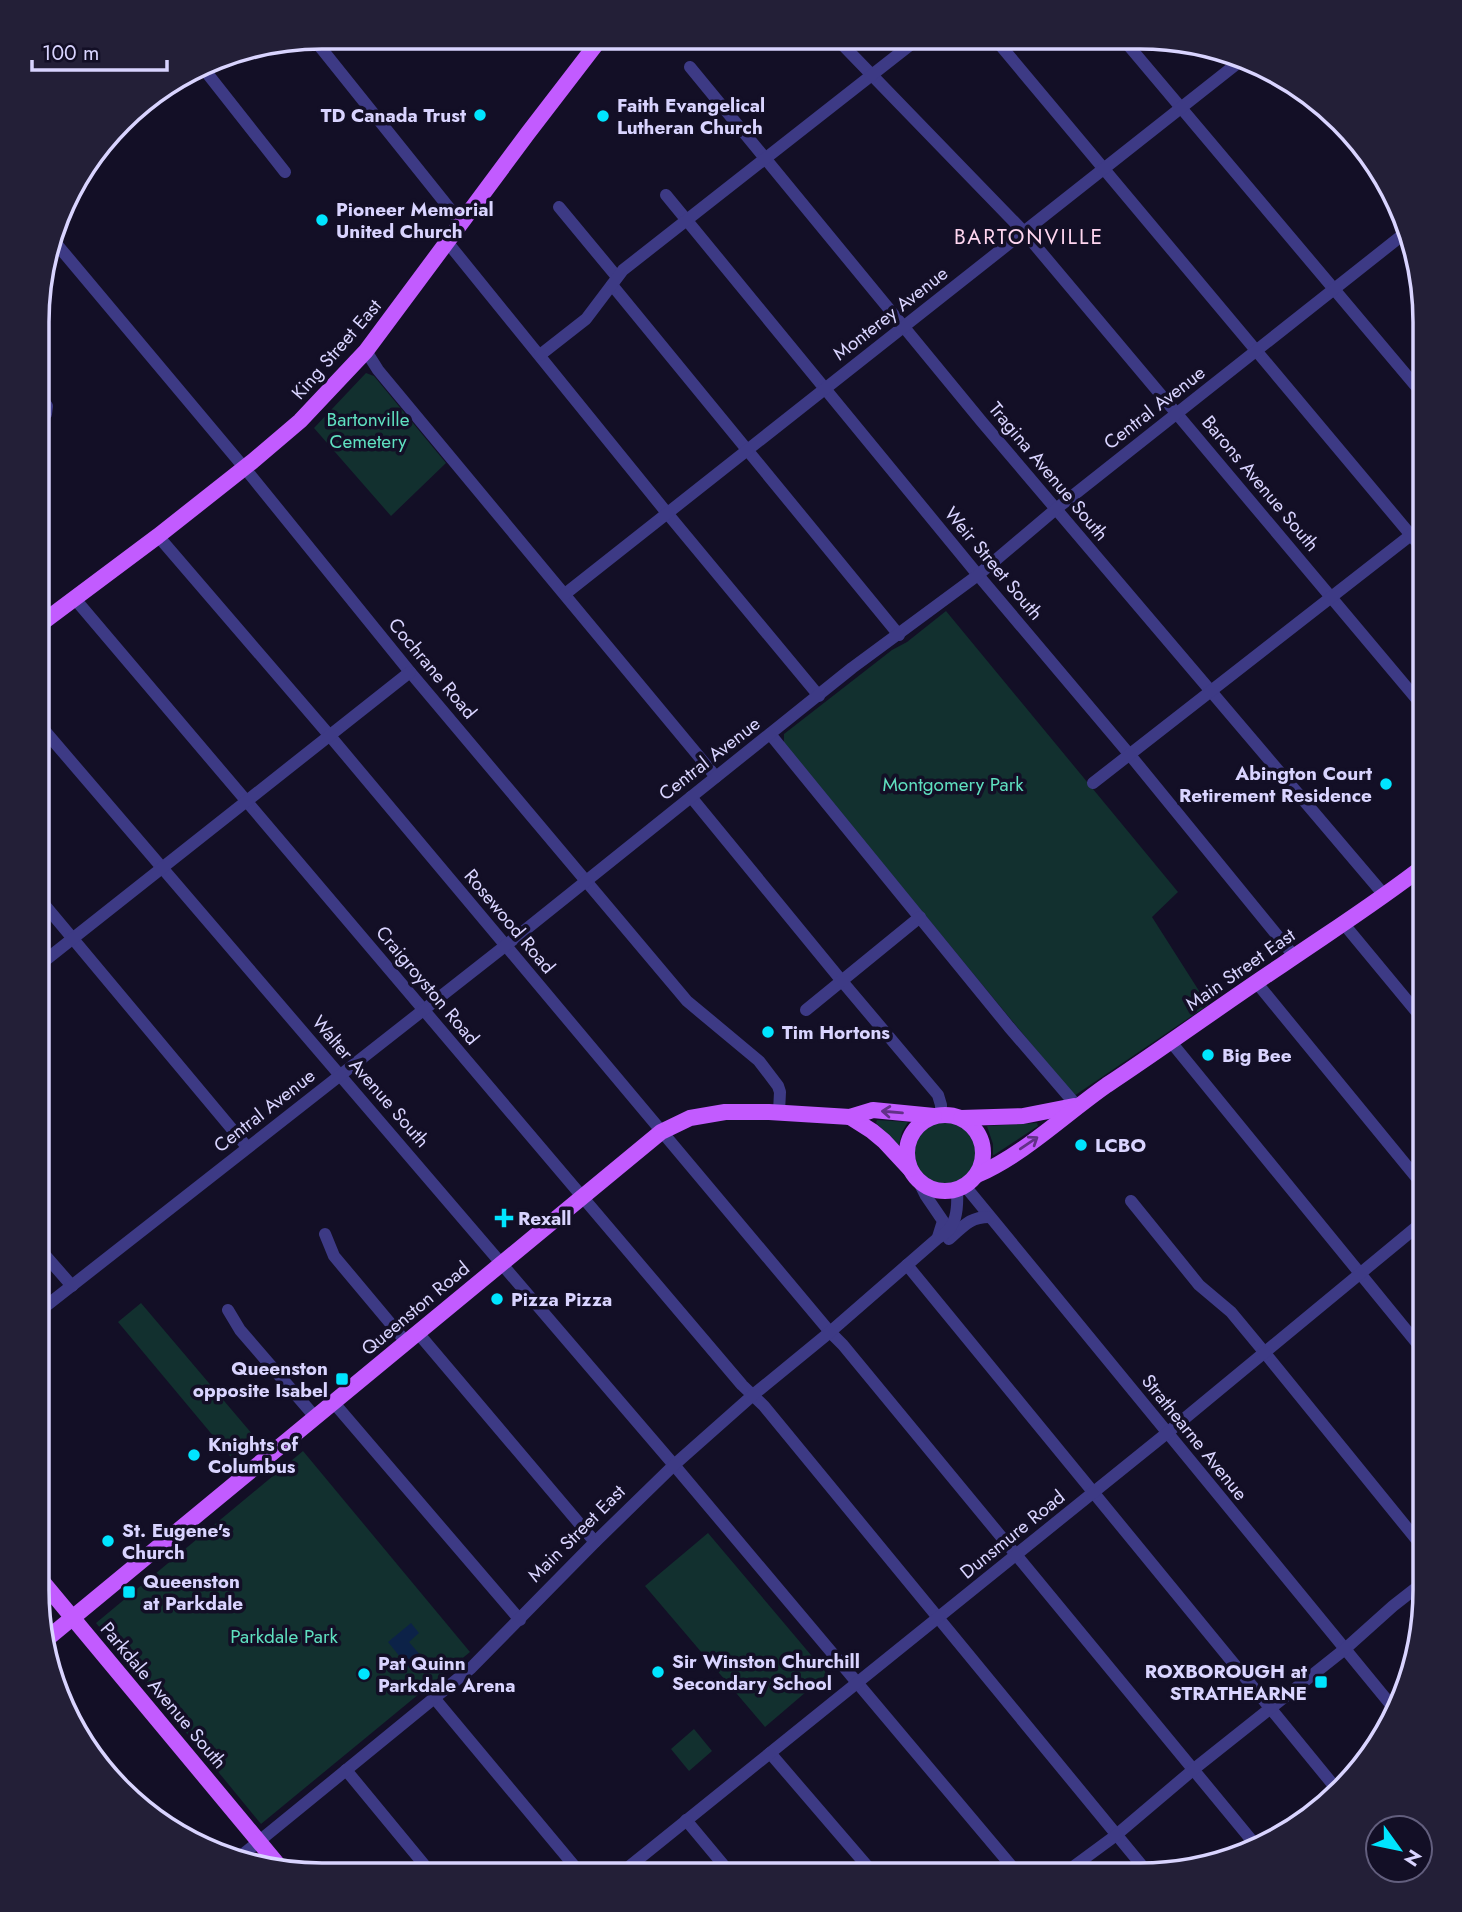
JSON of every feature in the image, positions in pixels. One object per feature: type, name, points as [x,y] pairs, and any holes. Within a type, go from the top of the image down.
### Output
[{"type":"main road","name":"King Street East","points":[[49,618],[159,536],[300,421],[366,351],[592,49]]},
{"type":"main road","name":"Main Street East","points":[[966,1184],[1058,1124],[1077,1106],[1413,874]]},
{"type":"main road","name":"Main Street East","points":[[961,1118],[1023,1116],[1077,1106]]},
{"type":"main road","name":"Queenston Road","points":[[52,1634],[661,1132],[705,1114],[746,1111],[850,1117],[873,1110],[938,1115]]},
{"type":"main road","points":[[850,1117],[878,1136],[914,1175],[936,1191],[947,1192],[966,1184],[983,1157],[983,1145],[973,1126],[952,1115],[938,1115],[920,1123],[912,1132],[906,1150],[914,1175]]},
{"type":"main road","name":"Parkdale Avenue South","points":[[49,1589],[273,1859]]},
{"type":"street","points":[[322,49],[462,224]]},
{"type":"street","name":"Barons Avenue South","points":[[847,49],[1024,232],[1413,695]]},
{"type":"street","points":[[540,355],[586,319],[623,270],[905,49]]},
{"type":"street","points":[[1003,49],[1413,537]]},
{"type":"street","points":[[1131,49],[1413,383]]},
{"type":"street","name":"Tragina Avenue South","points":[[690,66],[1056,509],[1385,896]]},
{"type":"street","name":"Monterey Avenue","points":[[565,594],[1234,66]]},
{"type":"street","points":[[208,74],[285,172]]},
{"type":"street","name":"Weir Street South","points":[[666,195],[1294,956]]},
{"type":"street","points":[[559,207],[747,450],[899,635]]},
{"type":"street","name":"Central Avenue","points":[[49,1304],[505,946],[863,660],[978,575],[1056,509],[1400,237]]},
{"type":"street","points":[[448,243],[819,696]]},
{"type":"street","name":"Cochrane Road","points":[[59,247],[410,672],[687,1001],[759,1061],[778,1086],[779,1112]]},
{"type":"street","points":[[366,351],[378,370],[716,777]]},
{"type":"street","points":[[1093,783],[1411,535]]},
{"type":"street","name":"Rosewood Road","points":[[159,536],[843,1345],[1251,1839]]},
{"type":"street","name":"Craigroyston Road","points":[[75,599],[742,1385],[764,1406],[1139,1863]]},
{"type":"street","points":[[49,958],[410,672]]},
{"type":"street","points":[[770,734],[1009,1027],[1077,1106]]},
{"type":"street","name":"Walter Avenue South","points":[[49,736],[674,1465],[1009,1863]]},
{"type":"street","points":[[691,797],[939,1096],[941,1105],[938,1115]]},
{"type":"street","points":[[49,910],[247,1147]]},
{"type":"street","points":[[806,1010],[920,917]]},
{"type":"street","points":[[1343,923],[1413,1008]]},
{"type":"street","points":[[1256,982],[1413,1173]]},
{"type":"street","points":[[1171,1042],[1413,1338]]},
{"type":"street","points":[[914,1175],[943,1221],[933,1241]]},
{"type":"street","name":"Strathearne Avenue","points":[[966,1184],[989,1217],[1389,1702]]},
{"type":"street","name":"Main Street East","points":[[246,1853],[471,1668],[674,1465],[933,1241],[947,1233],[966,1184]]},
{"type":"street","points":[[1131,1201],[1199,1285],[1231,1312],[1413,1535]]},
{"type":"street","points":[[933,1241],[949,1239],[974,1218],[989,1217]]},
{"type":"street","name":"Dunsmure Road","points":[[634,1863],[1017,1555],[1413,1230]]},
{"type":"street","points":[[325,1234],[334,1256],[412,1338],[595,1542]]},
{"type":"street","points":[[49,1260],[72,1286]]},
{"type":"street","points":[[907,1265],[1332,1784]]},
{"type":"street","points":[[228,1310],[240,1330],[316,1418]]},
{"type":"street","points":[[334,1403],[520,1620]]},
{"type":"street","points":[[1078,1863],[1345,1649],[1413,1590]]},
{"type":"street","points":[[435,1699],[572,1863]]},
{"type":"street","points":[[770,1753],[865,1863]]},
{"type":"street","points":[[346,1770],[423,1863]]},
{"type":"street","points":[[686,1820],[722,1863]]},
{"type":"green space","name":"Bartonville Cemetery","points":[[366,373],[374,376],[446,463],[391,516],[314,428]]},
{"type":"green space","name":"Montgomery Park","points":[[946,611],[1178,892],[1152,917],[1208,1005],[1074,1096],[784,744],[784,734]]},
{"type":"green space","points":[[877,1120],[908,1122],[898,1145],[876,1123]]},
{"type":"green space","points":[[945,1120],[957,1122],[968,1129],[975,1140],[975,1164],[968,1175],[957,1182],[945,1184],[933,1182],[922,1175],[915,1164],[913,1152],[915,1140],[922,1129],[933,1122]]},
{"type":"green space","points":[[1037,1123],[1038,1126],[993,1155],[993,1144],[987,1126]]},
{"type":"green space","points":[[141,1303],[259,1442],[235,1462],[118,1322]]},
{"type":"green space","name":"Parkdale Park","points":[[303,1451],[470,1652],[261,1824],[96,1623]]},
{"type":"green space","points":[[708,1533],[827,1674],[765,1727],[645,1586]]},
{"type":"green space","points":[[694,1729],[712,1751],[689,1771],[671,1749]]},
{"type":"water","points":[[411,1623],[419,1633],[409,1642],[422,1657],[409,1668],[388,1642]]},
{"type":"place","name":"TD Canada Trust","points":[[480,115]]},
{"type":"place","name":"Faith Evangelical Lutheran Church","points":[[603,116]]},
{"type":"place","name":"Pioneer Memorial United Church","points":[[322,220]]},
{"type":"place","name":"Abington Court Retirement Residence","points":[[1386,784]]},
{"type":"place","name":"Tim Hortons","points":[[768,1032]]},
{"type":"place","name":"Big Bee","points":[[1208,1055]]},
{"type":"place","name":"LCBO","points":[[1081,1145]]},
{"type":"place","name":"Rexall","points":[[504,1218]]},
{"type":"place","name":"Pizza Pizza","points":[[497,1299]]},
{"type":"place","name":"Queenston opposite Isabel","points":[[342,1379]]},
{"type":"place","name":"Knights of Columbus","points":[[194,1455]]},
{"type":"place","name":"St. Eugene's Church","points":[[108,1541]]},
{"type":"place","name":"Queenston at Parkdale","points":[[129,1592]]},
{"type":"place","name":"Sir Winston Churchill Secondary School","points":[[658,1672]]},
{"type":"place","name":"Pat Quinn Parkdale Arena","points":[[364,1674]]},
{"type":"place","name":"ROXBOROUGH at STRATHEARNE","points":[[1321,1682]]},
{"type":"district","name":"BARTONVILLE","points":[[1029,237]]}]
